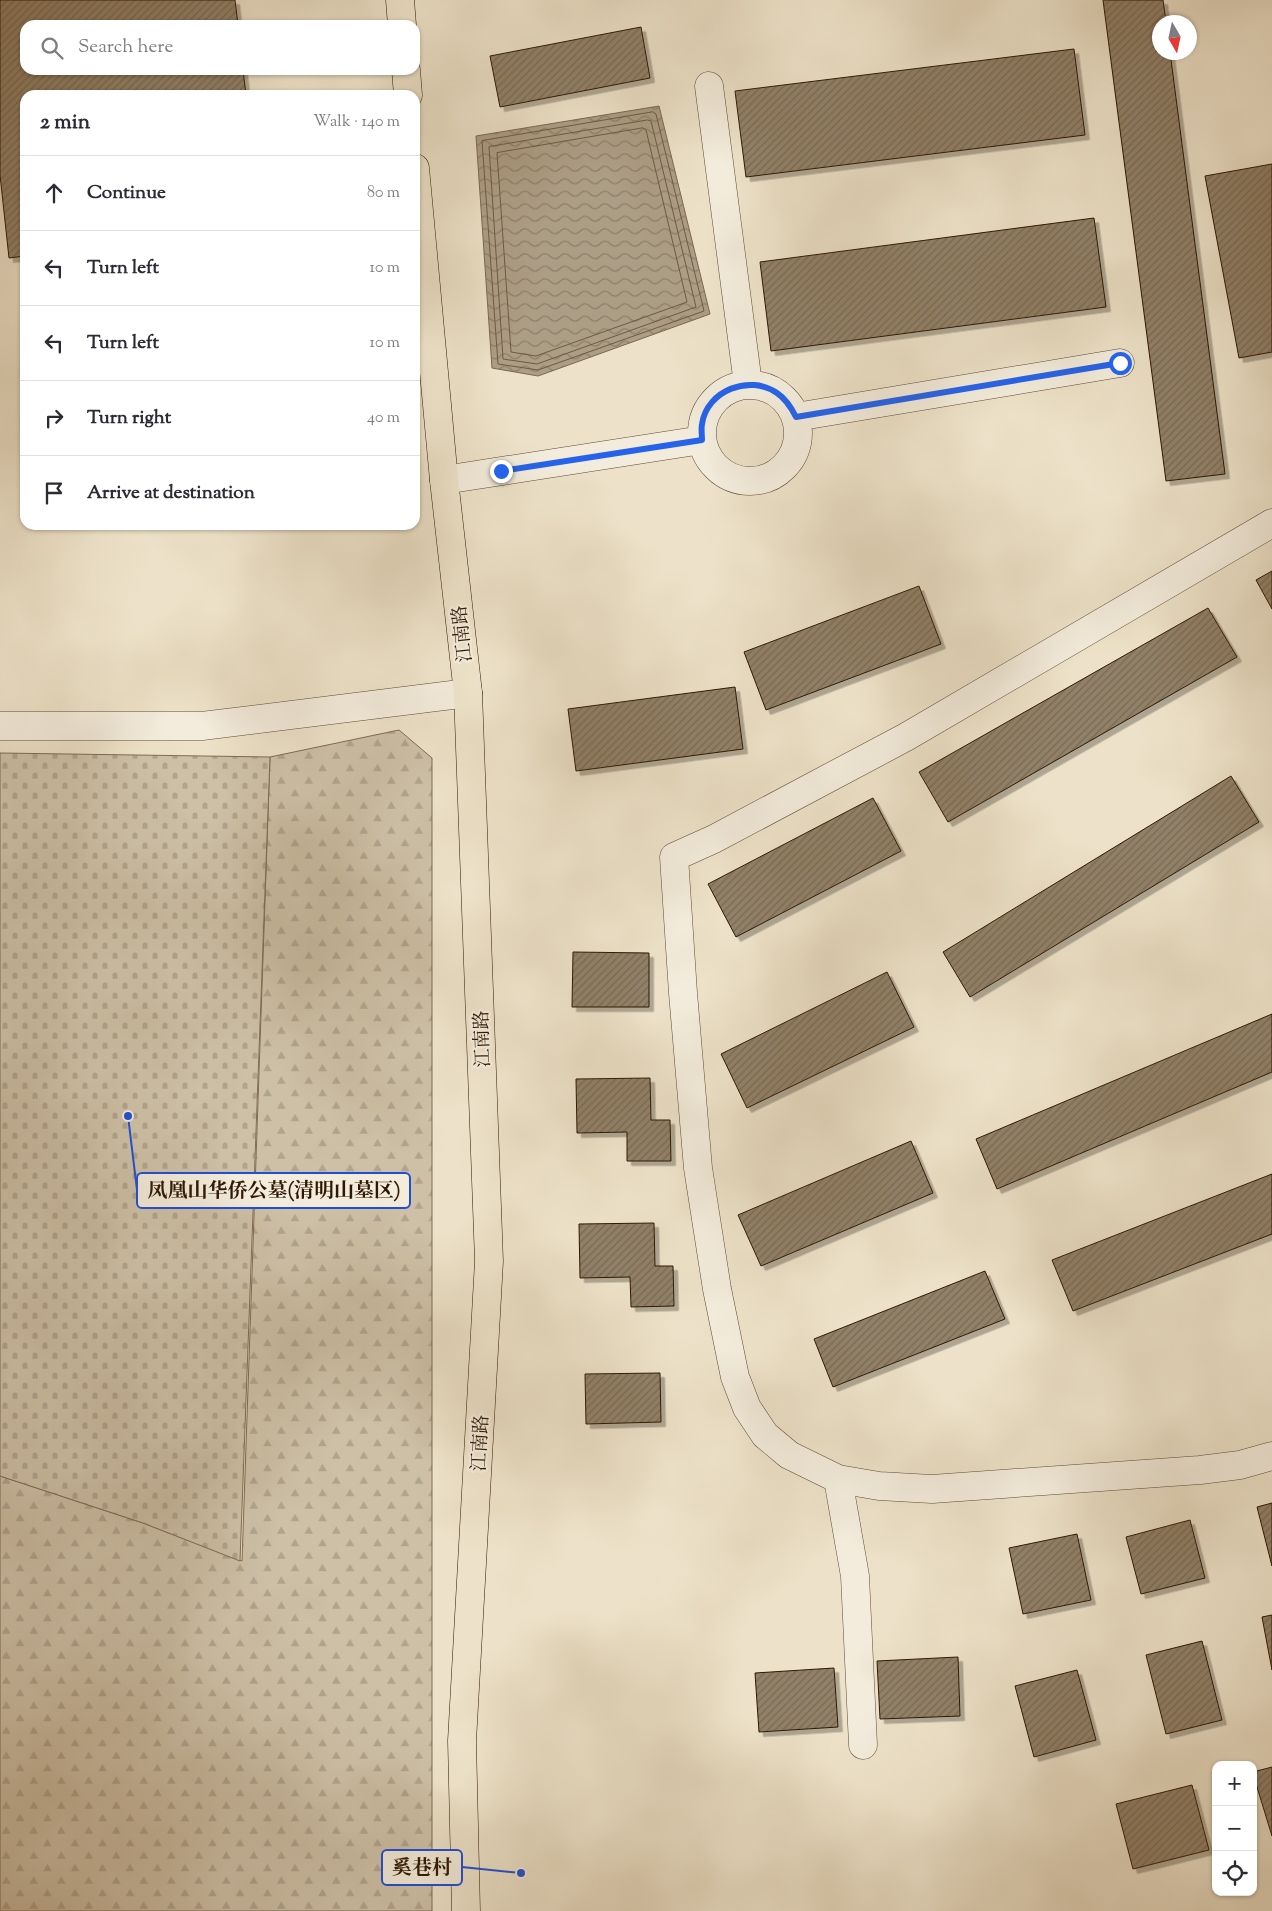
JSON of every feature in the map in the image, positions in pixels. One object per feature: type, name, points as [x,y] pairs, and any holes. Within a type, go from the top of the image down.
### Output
[{"type":"main road","points":[[400,0],[402,20]]},
{"type":"main road","points":[[406,75],[408,90]]},
{"type":"main road","name":"江南路","points":[[420,222],[444,480],[468,692],[490,1261],[462,1741],[466,1911]]},
{"type":"street","points":[[709,86],[748,384]]},
{"type":"street","points":[[796,417],[1120,363]]},
{"type":"street","points":[[748,384],[764,386],[778,393],[789,403],[796,417],[799,434],[795,452],[785,467],[770,477],[752,481],[735,479],[719,470],[707,456],[702,440],[702,423],[708,408],[718,396],[732,387],[748,384]]},
{"type":"street","points":[[444,480],[702,440]]},
{"type":"street","points":[[1272,523],[906,737],[714,839],[674,857],[698,1168],[717,1289],[735,1377],[747,1408],[765,1435],[789,1455],[838,1479],[879,1486],[932,1489],[1200,1470],[1240,1465],[1272,1456]]},
{"type":"street","points":[[0,726],[202,726],[468,692]]},
{"type":"street","points":[[838,1479],[855,1576],[863,1745]]},
{"type":"green space","points":[[399,730],[432,758],[432,1911],[0,1911],[0,1476],[143,1523],[242,1561],[270,757]]},
{"type":"green space","points":[[0,753],[270,757],[240,1561],[143,1523],[0,1476]]},
{"type":"water","points":[[659,106],[710,314],[538,376],[492,368],[476,136]]},
{"type":"building","points":[[0,0],[235,0],[237,20],[20,20],[20,75],[244,75],[245,90],[20,90],[20,257],[9,258],[0,175]]},
{"type":"building","points":[[1103,0],[1163,0],[1165,15],[1152,15],[1152,60],[1171,60],[1225,474],[1166,481]]},
{"type":"building","points":[[641,27],[650,78],[500,107],[490,56]]},
{"type":"building","points":[[1074,49],[1085,135],[746,177],[735,91]]},
{"type":"building","points":[[1272,164],[1272,352],[1239,358],[1205,176]]},
{"type":"building","points":[[1094,218],[1106,307],[771,351],[760,262]]},
{"type":"building","points":[[1272,571],[1272,609],[1256,580]]},
{"type":"building","points":[[919,586],[941,644],[766,710],[744,652]]},
{"type":"building","points":[[1208,608],[1237,657],[948,822],[919,772]]},
{"type":"building","points":[[735,687],[743,749],[576,771],[568,709]]},
{"type":"building","points":[[1231,776],[1259,822],[970,997],[943,952]]},
{"type":"building","points":[[873,798],[901,851],[736,937],[708,884]]},
{"type":"building","points":[[573,952],[649,953],[649,1007],[572,1007]]},
{"type":"building","points":[[887,972],[914,1027],[747,1108],[721,1054]]},
{"type":"building","points":[[1272,1014],[1272,1072],[997,1189],[976,1139]]},
{"type":"building","points":[[650,1078],[651,1120],[670,1120],[671,1161],[627,1161],[627,1132],[577,1133],[576,1079]]},
{"type":"building","points":[[911,1141],[933,1193],[761,1266],[738,1215]]},
{"type":"building","points":[[1272,1174],[1272,1234],[1073,1311],[1052,1260]]},
{"type":"building","points":[[654,1223],[655,1266],[673,1266],[674,1306],[631,1307],[630,1277],[580,1278],[579,1224]]},
{"type":"building","points":[[985,1271],[1005,1319],[833,1387],[814,1339]]},
{"type":"building","points":[[660,1373],[661,1422],[586,1424],[585,1374]]},
{"type":"building","points":[[1272,1503],[1272,1566],[1257,1507]]},
{"type":"building","points":[[1190,1520],[1205,1578],[1141,1594],[1126,1537]]},
{"type":"building","points":[[1077,1534],[1091,1600],[1023,1614],[1009,1548]]},
{"type":"building","points":[[1272,1615],[1272,1670],[1262,1617]]},
{"type":"building","points":[[1202,1641],[1222,1720],[1166,1734],[1146,1655]]},
{"type":"building","points":[[958,1657],[960,1716],[880,1719],[877,1661]]},
{"type":"building","points":[[834,1668],[838,1727],[759,1732],[755,1673]]},
{"type":"building","points":[[1077,1670],[1096,1740],[1034,1757],[1015,1686]]},
{"type":"building","points":[[1272,1767],[1272,1836],[1257,1787],[1257,1771]]},
{"type":"building","points":[[1192,1785],[1209,1850],[1133,1869],[1116,1804]]},
{"type":"place","name":"凤凰山华侨公墓(清明山墓区)","points":[[128,1116]]},
{"type":"place","name":"奚巷村","points":[[521,1873]]},
{"type":"route","points":[[501,471],[702,440],[702,423],[708,408],[718,396],[732,387],[748,384],[764,386],[778,393],[789,403],[796,417],[1120,363]]}]
